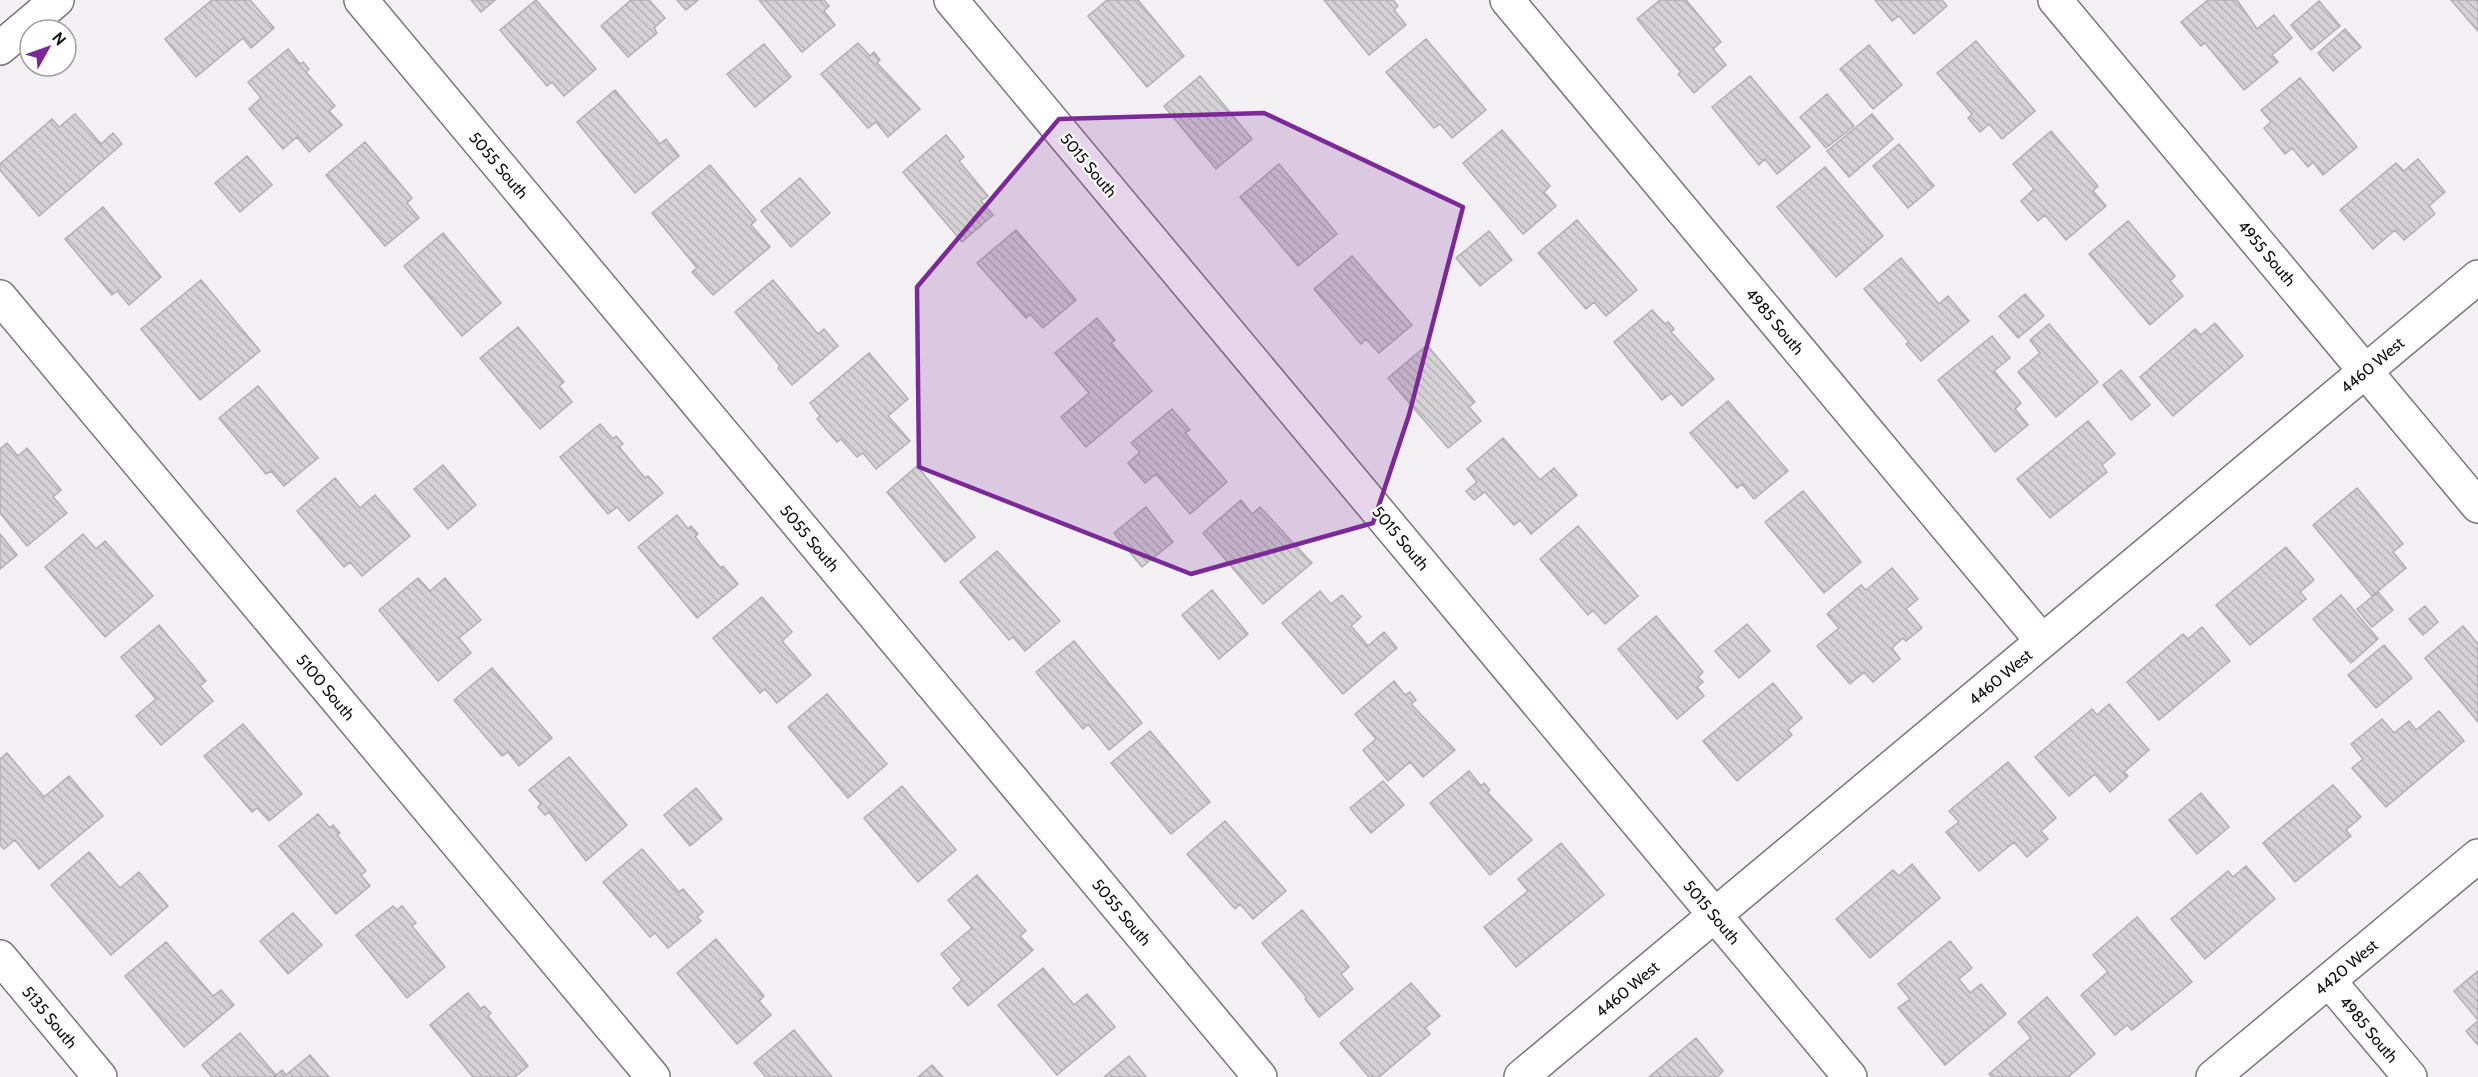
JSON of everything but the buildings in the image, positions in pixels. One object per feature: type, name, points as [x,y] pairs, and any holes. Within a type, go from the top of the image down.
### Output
[{"type":"street","points":[[0,48],[57,0]]},
{"type":"street","name":"5055 South","points":[[361,0],[1260,1077]]},
{"type":"street","name":"5015 South","points":[[951,0],[1850,1077]]},
{"type":"street","name":"4985 South","points":[[1507,0],[2042,641]]},
{"type":"street","name":"4955 South","points":[[2055,0],[2478,506]]},
{"type":"street","name":"4460 West","points":[[1521,1077],[2478,277]]},
{"type":"street","name":"5100 South","points":[[0,297],[653,1077]]},
{"type":"street","name":"4420 West","points":[[2213,1077],[2478,856]]},
{"type":"street","name":"5135 South","points":[[0,957],[100,1077]]},
{"type":"street","name":"4985 South","points":[[2329,981],[2410,1077]]},
{"type":"highlighted area","points":[[1264,113],[1463,207],[1409,415],[1373,523],[1191,574],[919,467],[917,287],[1059,119]]}]
